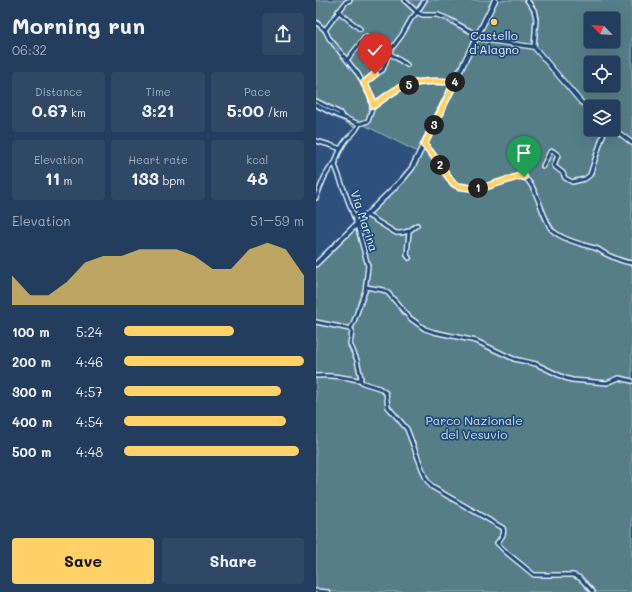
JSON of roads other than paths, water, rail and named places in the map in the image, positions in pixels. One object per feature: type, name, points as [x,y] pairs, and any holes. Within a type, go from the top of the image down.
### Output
[{"type":"main road","points":[[316,264],[409,172],[424,146],[495,0]]},
{"type":"street","points":[[325,30],[338,11],[346,2],[350,0]]},
{"type":"street","points":[[404,0],[418,13],[423,15],[438,15],[478,36],[492,41],[534,48],[584,104]]},
{"type":"street","points":[[364,83],[375,74],[383,70],[390,52],[402,35],[411,18],[418,12],[425,0]]},
{"type":"street","points":[[527,0],[534,10],[536,19],[534,48]]},
{"type":"street","points":[[338,11],[360,29]]},
{"type":"street","points":[[316,22],[325,30],[329,38],[358,74],[372,98],[373,106],[368,121],[359,124],[316,105]]},
{"type":"street","points":[[347,60],[366,37],[407,65]]},
{"type":"street","points":[[373,106],[393,92],[405,86],[424,82],[455,82]]},
{"type":"street","points":[[316,101],[340,113],[342,117]]},
{"type":"street","points":[[316,198],[327,173],[336,162],[347,139],[357,129],[359,124]]},
{"type":"street","points":[[620,134],[632,143]]},
{"type":"street","points":[[543,166],[550,152],[553,151],[558,155],[554,166],[563,173],[564,178],[572,182],[586,179],[590,175],[603,136]]},
{"type":"street","points":[[316,142],[330,145],[341,150]]},
{"type":"street","points":[[424,146],[430,151],[454,184],[458,186],[471,188],[485,187],[520,176],[524,177],[532,185],[547,221],[556,233],[562,237],[632,263]]},
{"type":"street","name":"Via Marina","points":[[336,162],[336,170],[357,225],[368,266],[366,287],[363,298],[350,329]]},
{"type":"street","points":[[367,215],[396,233],[409,231],[417,225]]},
{"type":"street","points":[[409,231],[409,258]]},
{"type":"street","points":[[366,287],[383,290],[388,293],[410,318],[434,332],[476,340],[514,359],[536,364],[572,380],[607,384],[619,378],[632,381]]},
{"type":"street","points":[[316,322],[352,330],[350,344],[357,360],[361,378],[360,380]]},
{"type":"street","points":[[316,376],[360,380],[379,388],[386,393],[388,407],[407,428],[426,479],[432,487],[503,528],[503,536],[498,542],[506,552],[534,575],[573,575],[580,578],[593,592]]},
{"type":"street","points":[[316,591],[328,592]]},
{"type":"waterway","points":[[424,151],[451,186],[471,191],[482,190],[490,187]]},
{"type":"place","name":"Castello d'Alagno","points":[[494,22]]},
{"type":"park label","name":"Parco Nazionale del Vesuvio","points":[[474,428]]}]
